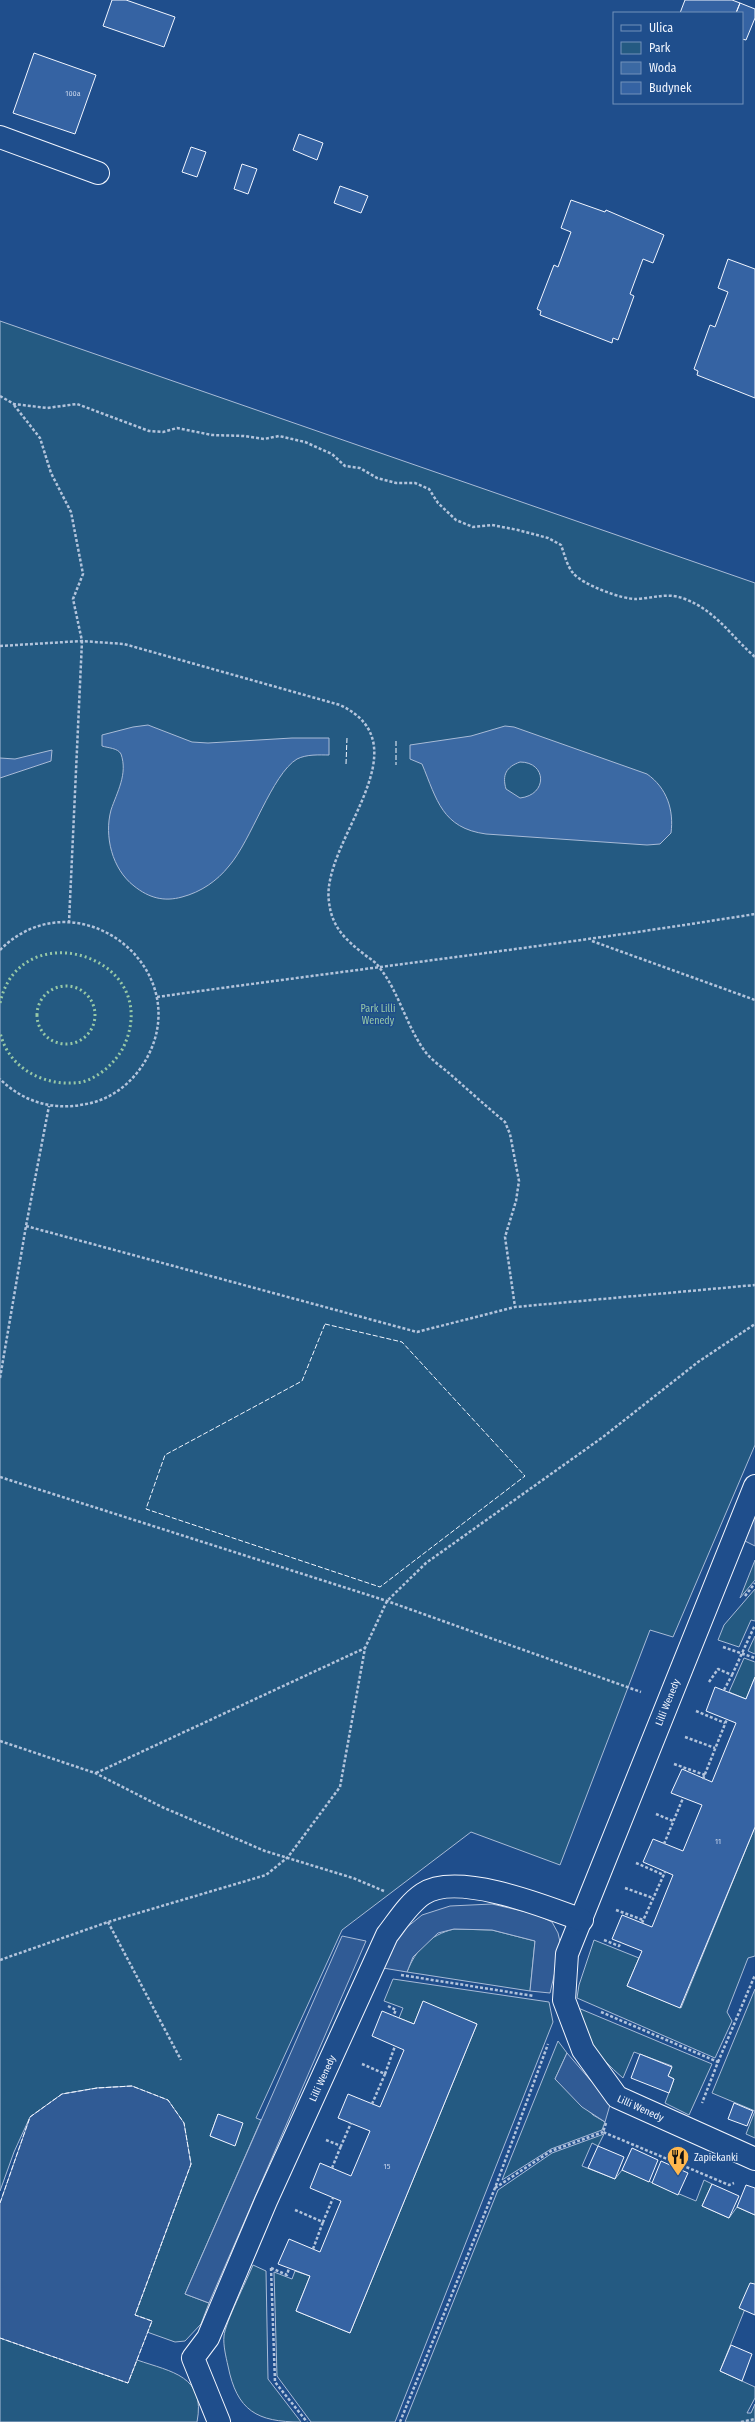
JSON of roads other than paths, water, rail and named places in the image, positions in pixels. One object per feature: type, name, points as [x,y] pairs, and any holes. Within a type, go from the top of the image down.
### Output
[{"type":"street","points":[[0,137],[98,173]]},
{"type":"street","name":"Lilli Wenedy","points":[[755,1486],[667,1701],[582,1920],[567,1954],[564,2000],[583,2050],[617,2097],[755,2159]]},
{"type":"street","name":"Lilli Wenedy","points":[[219,2422],[193,2358],[208,2338],[266,2201],[387,1935],[412,1902],[424,1893],[447,1887],[480,1889],[516,1896],[582,1920]]},
{"type":"water","points":[[148,725],[192,742],[208,743],[292,738],[329,738],[329,755],[301,757],[288,767],[270,793],[237,855],[219,876],[202,889],[189,895],[163,899],[145,893],[126,879],[115,861],[109,841],[109,820],[121,783],[123,761],[118,750],[102,746],[102,735],[133,727]]},
{"type":"water","points":[[505,726],[514,727],[647,774],[660,786],[668,800],[672,824],[671,833],[660,844],[647,845],[486,834],[471,831],[460,826],[450,819],[443,810],[437,800],[422,764],[410,759],[410,745],[471,736]],"holes":[[[520,762],[529,763],[535,767],[541,779],[536,791],[529,796],[520,798],[506,789],[506,772],[511,766]]]},
{"type":"water","points":[[52,750],[51,761],[0,778],[0,758],[15,759]]},
{"type":"place","name":"Zapiekanki","points":[[678,2176]]},
{"type":"park label","name":"Park Lilli Wenedy","points":[[378,1014]]}]
